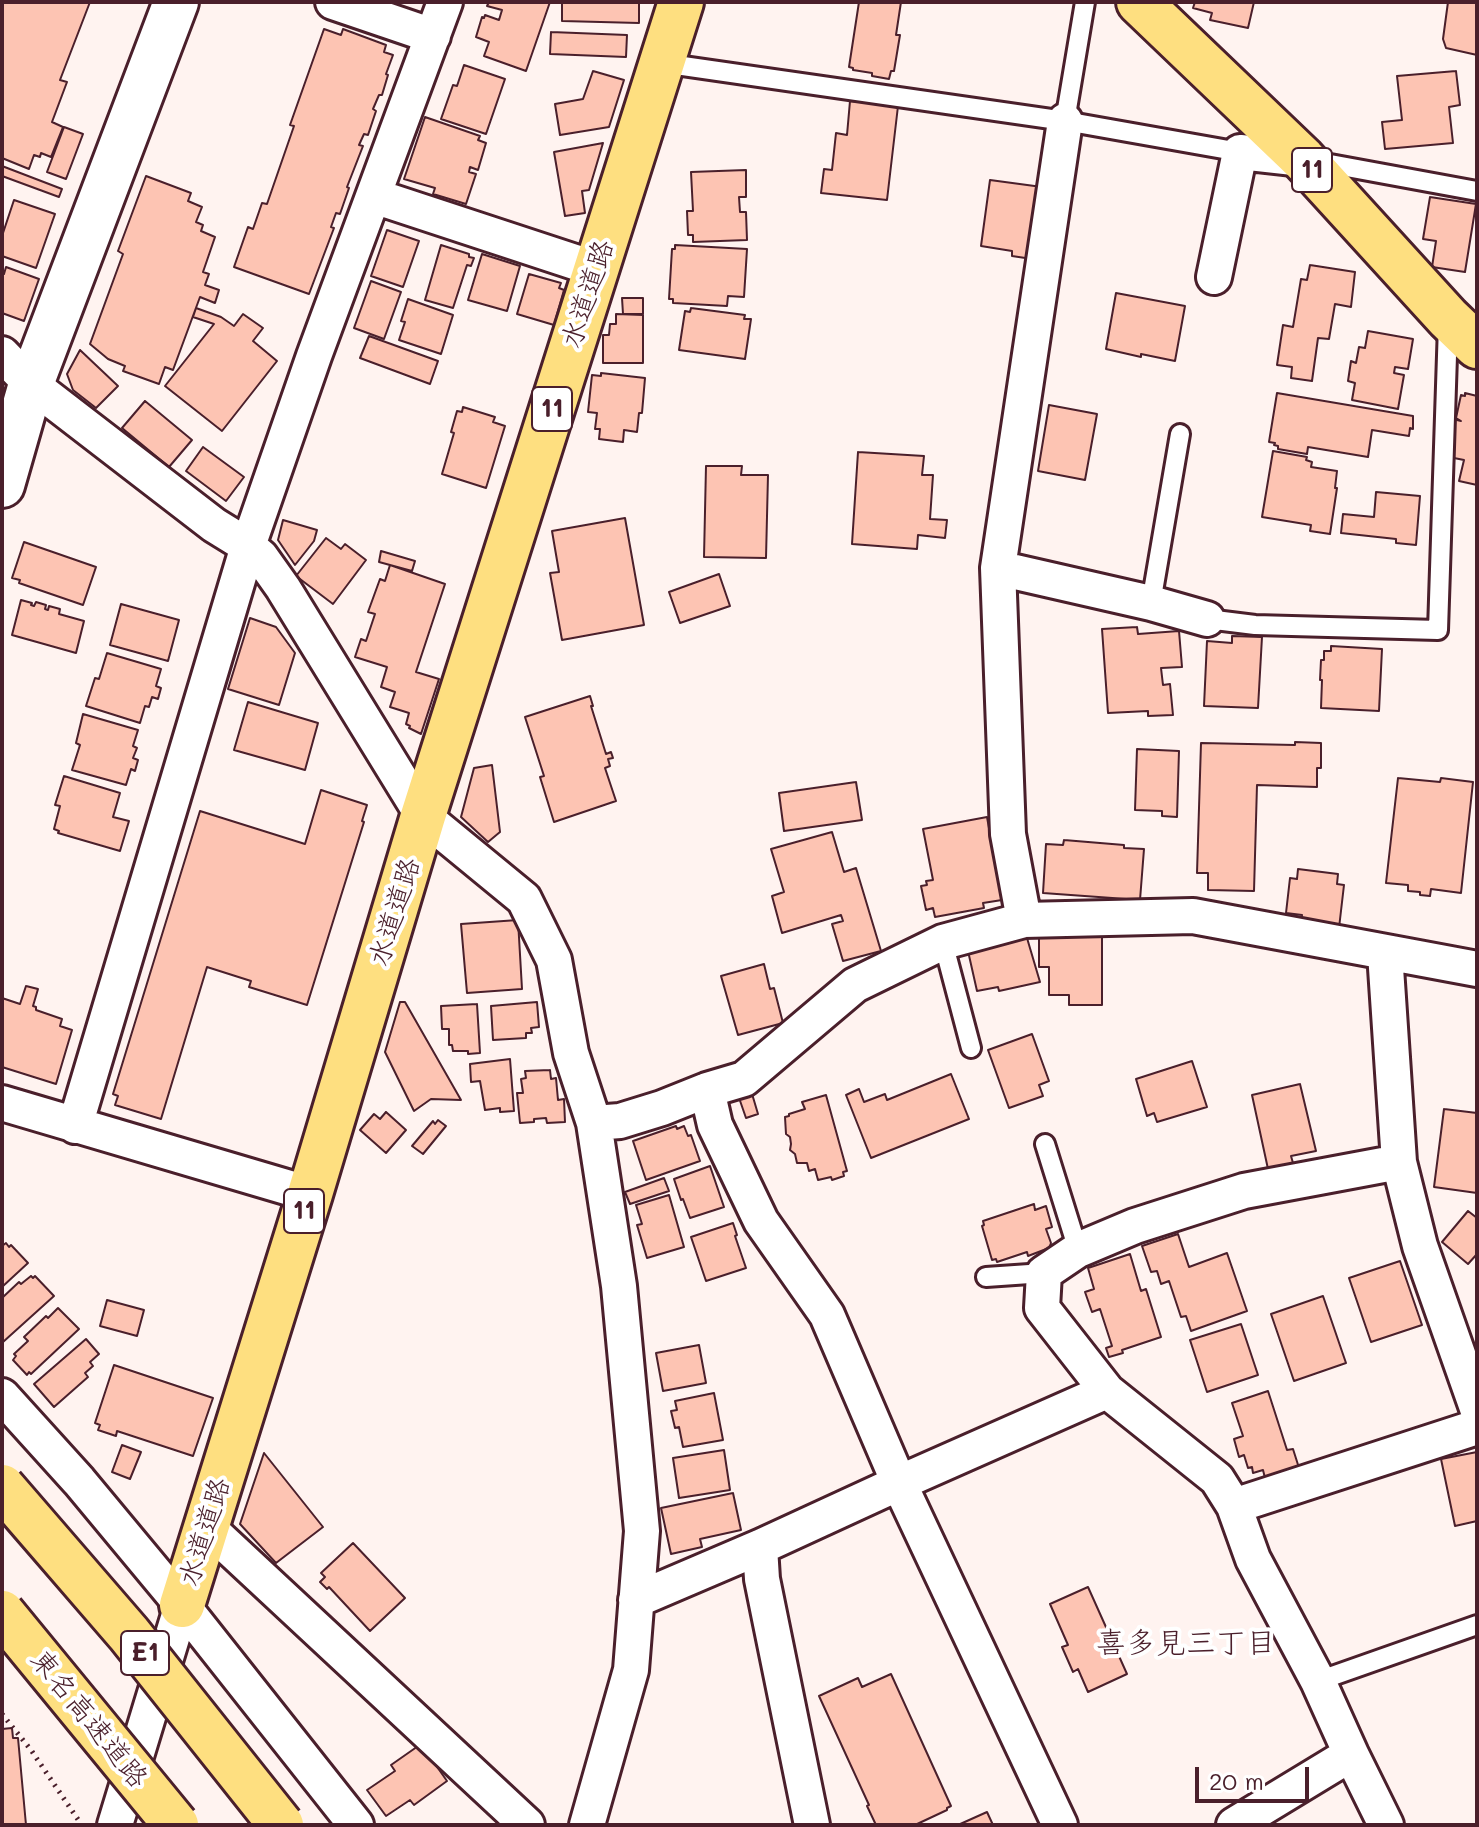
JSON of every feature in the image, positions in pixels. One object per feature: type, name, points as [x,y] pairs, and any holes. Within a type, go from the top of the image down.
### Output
[{"type":"main road","name":"水道道路","points":[[182,1605],[423,816],[681,2]]},
{"type":"main road","name":"11","points":[[1139,2],[1303,159],[1463,332]]},
{"type":"main road","name":"E1","points":[[2,1487],[129,1634],[281,1825]]},
{"type":"main road","name":"東名高速道路","points":[[2,1613],[176,1825]]},
{"type":"street","points":[[2,485],[16,369],[176,2]]},
{"type":"street","points":[[333,2],[433,36]]},
{"type":"street","points":[[75,1126],[248,546],[314,356],[445,2]]},
{"type":"street","points":[[1024,920],[1008,834],[998,568],[1065,121]]},
{"type":"street","points":[[1214,277],[1240,152],[1303,159]]},
{"type":"street","points":[[374,196],[596,269]]},
{"type":"street","points":[[16,369],[214,525],[261,557],[423,816],[524,899],[554,960],[571,1053],[594,1123],[619,1286],[642,1531],[631,1670],[587,1825]]},
{"type":"street","points":[[998,568],[1207,619]]},
{"type":"street","points":[[594,1123],[620,1121],[744,1079],[855,985],[943,942],[1024,920],[1193,916],[1477,969]]},
{"type":"street","points":[[1385,953],[1399,1162],[1420,1246],[1477,1408]]},
{"type":"street","points":[[707,1090],[715,1125],[761,1221],[827,1315],[899,1483],[1060,1825]]},
{"type":"street","points":[[2,1103],[310,1194]]},
{"type":"street","points":[[1386,1825],[1318,1681],[1253,1559],[1234,1506],[1217,1479],[1107,1391],[1042,1308],[1044,1273],[1078,1250],[1135,1226],[1244,1191],[1399,1162]]},
{"type":"street","points":[[636,1600],[1107,1391]]},
{"type":"street","points":[[2,1396],[79,1481],[182,1605],[356,1825]]},
{"type":"street","points":[[1234,1506],[1477,1427]]},
{"type":"street","points":[[206,1526],[527,1825]]},
{"type":"street","points":[[760,1547],[762,1579],[812,1825]]},
{"type":"street","name":"水道道路","points":[[115,1825],[182,1605]]},
{"type":"street","points":[[1234,1825],[1351,1754]]},
{"type":"lane","points":[[1065,121],[1085,2]]},
{"type":"lane","points":[[662,63],[1065,121],[1240,152]]},
{"type":"lane","points":[[1303,159],[1477,191]]},
{"type":"lane","points":[[1207,619],[1255,625],[1438,630],[1463,332]]},
{"type":"lane","points":[[1151,603],[1180,434]]},
{"type":"lane","points":[[943,942],[971,1048]]},
{"type":"lane","points":[[1045,1144],[1078,1250]]},
{"type":"lane","points":[[986,1277],[1044,1273]]},
{"type":"lane","points":[[1318,1681],[1477,1625]]},
{"type":"path","points":[[2,1714],[31,1750],[81,1825]]},
{"type":"building","points":[[2,2],[90,2],[60,80],[67,82],[52,122],[63,127],[51,157],[41,153],[40,157],[34,155],[29,169],[2,158]]},
{"type":"building","points":[[489,2],[550,2],[526,71],[484,56],[489,42],[476,37],[482,17],[485,15],[499,20],[502,10],[487,6]]},
{"type":"building","points":[[562,2],[639,2],[639,23],[562,21]]},
{"type":"building","points":[[859,2],[901,2],[896,35],[900,35],[894,71],[891,71],[889,79],[849,67]]},
{"type":"building","points":[[1195,2],[1254,2],[1248,28],[1210,20],[1212,13],[1193,8]]},
{"type":"building","points":[[1448,2],[1477,2],[1477,55],[1446,48],[1443,39]]},
{"type":"building","points":[[324,29],[341,35],[343,29],[386,45],[384,52],[393,55],[382,95],[379,95],[373,109],[376,111],[368,135],[364,134],[359,145],[363,146],[349,188],[340,214],[336,213],[331,227],[334,228],[309,294],[234,267],[248,227],[253,229],[262,203],[267,204],[294,126],[290,125]]},
{"type":"building","points":[[551,32],[627,35],[626,57],[550,54]]},
{"type":"building","points":[[464,65],[505,79],[486,134],[441,119]]},
{"type":"building","points":[[593,71],[624,80],[609,127],[560,135],[555,104],[583,99]]},
{"type":"building","points":[[1456,71],[1460,105],[1449,107],[1453,143],[1385,149],[1382,122],[1402,120],[1397,76]]},
{"type":"building","points":[[850,101],[898,106],[887,200],[821,193],[824,169],[832,170],[836,133],[847,135]]},
{"type":"building","points":[[425,117],[480,136],[478,140],[486,143],[478,170],[470,167],[469,172],[476,174],[466,204],[433,194],[435,188],[404,179]]},
{"type":"building","points":[[64,127],[83,134],[66,179],[47,172]]},
{"type":"building","points":[[603,143],[589,190],[582,191],[585,213],[565,216],[554,152]]},
{"type":"building","points":[[2,166],[62,189],[59,197],[2,176]]},
{"type":"building","points":[[746,170],[746,197],[739,197],[740,212],[746,212],[747,240],[693,242],[693,235],[688,235],[687,211],[693,211],[691,172]]},
{"type":"building","points":[[146,176],[191,193],[188,201],[202,207],[196,222],[203,225],[201,231],[215,237],[203,272],[209,274],[205,285],[219,290],[215,303],[200,297],[173,370],[165,367],[159,384],[123,371],[125,366],[108,359],[90,344],[123,254],[118,251]]},
{"type":"building","points":[[990,180],[1042,187],[1032,259],[1012,256],[1012,251],[981,246]]},
{"type":"building","points":[[1430,197],[1476,204],[1465,272],[1432,267],[1436,241],[1423,239]]},
{"type":"building","points":[[14,200],[55,214],[36,268],[2,256],[2,236]]},
{"type":"building","points":[[387,230],[419,241],[403,287],[371,276]]},
{"type":"building","points":[[441,245],[474,258],[471,266],[467,265],[453,308],[425,300]]},
{"type":"building","points":[[675,245],[747,249],[744,297],[728,296],[727,306],[673,303],[673,299],[669,299],[672,249]]},
{"type":"building","points":[[482,254],[520,266],[507,311],[468,300]]},
{"type":"building","points":[[1310,265],[1355,272],[1351,307],[1335,304],[1329,339],[1318,338],[1312,381],[1291,378],[1292,367],[1277,365],[1283,325],[1293,327],[1301,279],[1307,280]]},
{"type":"building","points":[[6,267],[39,279],[24,321],[2,313],[2,273]]},
{"type":"building","points":[[529,274],[561,283],[559,288],[564,290],[554,325],[517,314]]},
{"type":"building","points":[[371,281],[401,292],[384,339],[354,328]]},
{"type":"building","points":[[1116,293],[1185,306],[1175,361],[1106,349]]},
{"type":"building","points":[[622,298],[643,298],[643,314],[623,314]]},
{"type":"building","points":[[408,299],[453,315],[441,354],[399,340]]},
{"type":"building","points":[[196,308],[221,317],[234,326],[243,314],[263,328],[253,341],[277,361],[222,431],[165,386],[214,324],[193,317]]},
{"type":"building","points":[[691,308],[745,315],[744,319],[751,319],[745,359],[679,350],[685,311],[690,312]]},
{"type":"building","points":[[616,314],[643,315],[643,363],[603,363],[603,335],[609,335],[610,324],[616,324]]},
{"type":"building","points":[[1368,331],[1413,339],[1408,369],[1395,367],[1394,373],[1404,375],[1398,409],[1352,400],[1355,383],[1348,381],[1351,361],[1356,363],[1359,347],[1365,348]]},
{"type":"building","points":[[369,336],[438,361],[430,384],[360,358]]},
{"type":"building","points":[[80,350],[118,386],[96,408],[73,390],[67,374]]},
{"type":"building","points":[[601,373],[645,378],[637,432],[624,430],[623,442],[599,439],[600,429],[595,429],[597,413],[588,412],[592,375],[601,376]]},
{"type":"building","points":[[1277,393],[1413,416],[1413,429],[1410,428],[1409,436],[1372,430],[1368,457],[1308,447],[1307,454],[1278,449],[1275,443],[1269,442]]},
{"type":"building","points":[[1465,393],[1477,396],[1477,485],[1459,481],[1464,460],[1454,458],[1453,419],[1461,421],[1456,418],[1461,395],[1465,396]]},
{"type":"building","points":[[145,401],[192,440],[169,467],[122,428]]},
{"type":"building","points":[[1049,405],[1097,414],[1085,480],[1038,471]]},
{"type":"building","points":[[463,407],[495,417],[493,422],[505,426],[486,488],[442,474],[457,411],[462,412]]},
{"type":"building","points":[[203,447],[244,477],[226,501],[186,471]]},
{"type":"building","points":[[1273,451],[1307,457],[1306,460],[1312,462],[1311,467],[1337,471],[1330,534],[1310,531],[1311,525],[1262,517]]},
{"type":"building","points":[[858,452],[924,456],[922,475],[933,475],[930,519],[947,520],[945,538],[918,535],[917,549],[852,544]]},
{"type":"building","points":[[706,466],[742,466],[741,475],[768,475],[766,558],[704,557]]},
{"type":"building","points":[[1376,492],[1420,496],[1416,545],[1396,543],[1396,539],[1341,533],[1343,514],[1374,517]]},
{"type":"building","points":[[625,518],[644,625],[562,640],[550,573],[559,572],[552,531]]},
{"type":"building","points":[[283,520],[317,530],[314,541],[295,565],[278,540]]},
{"type":"building","points":[[326,538],[341,549],[345,544],[366,560],[333,604],[296,576]]},
{"type":"building","points":[[24,542],[96,567],[83,605],[12,578]]},
{"type":"building","points":[[381,551],[415,561],[412,571],[379,562]]},
{"type":"building","points":[[390,565],[445,584],[416,672],[439,679],[421,734],[406,724],[409,713],[390,707],[395,692],[381,687],[387,667],[355,657],[361,639],[366,641],[375,614],[368,612],[380,579],[385,581]]},
{"type":"building","points":[[719,574],[730,606],[680,623],[669,592]]},
{"type":"building","points":[[21,600],[34,606],[36,602],[46,605],[45,609],[48,610],[49,606],[60,609],[59,614],[84,621],[76,653],[12,635]]},
{"type":"building","points":[[121,604],[179,620],[168,661],[110,645]]},
{"type":"building","points":[[250,618],[276,627],[295,653],[279,705],[228,689]]},
{"type":"building","points":[[1137,627],[1138,634],[1179,631],[1182,667],[1161,668],[1163,685],[1170,684],[1173,715],[1148,716],[1148,711],[1108,713],[1102,629]]},
{"type":"building","points":[[1232,636],[1262,637],[1258,708],[1204,706],[1207,641],[1232,643]]},
{"type":"building","points":[[1331,646],[1382,649],[1379,711],[1321,708],[1321,660],[1324,660],[1324,651],[1331,651]]},
{"type":"building","points":[[107,653],[161,669],[156,686],[161,688],[158,699],[152,697],[149,707],[145,706],[140,723],[86,706]]},
{"type":"building","points":[[590,696],[606,754],[611,752],[613,758],[608,759],[610,766],[605,768],[616,801],[554,822],[540,777],[544,776],[525,717]]},
{"type":"building","points":[[248,702],[318,723],[305,770],[234,750]]},
{"type":"building","points":[[83,714],[138,730],[133,758],[138,760],[135,771],[131,769],[126,785],[72,770],[80,745],[76,743]]},
{"type":"building","points":[[1295,742],[1321,743],[1317,787],[1257,785],[1254,891],[1208,890],[1208,873],[1197,873],[1201,743],[1295,745]]},
{"type":"building","points":[[1137,749],[1179,751],[1177,817],[1162,816],[1162,811],[1135,810]]},
{"type":"building","points":[[492,765],[500,832],[488,842],[461,817],[474,768]]},
{"type":"building","points":[[64,776],[120,793],[113,817],[129,821],[120,851],[58,833],[54,829],[60,806],[55,805]]},
{"type":"building","points":[[1398,778],[1473,782],[1461,893],[1431,889],[1430,896],[1420,895],[1420,892],[1408,891],[1408,885],[1386,883]]},
{"type":"building","points":[[856,782],[862,820],[784,831],[779,793]]},
{"type":"building","points":[[321,790],[367,805],[307,1005],[249,987],[251,981],[207,967],[161,1119],[115,1105],[118,1096],[113,1094],[200,811],[305,844]]},
{"type":"building","points":[[987,817],[1002,900],[983,903],[984,908],[935,917],[933,908],[926,910],[921,886],[933,880],[923,829]]},
{"type":"building","points":[[832,832],[844,872],[856,868],[881,951],[843,961],[832,924],[843,921],[841,915],[782,933],[772,896],[784,892],[771,849]]},
{"type":"building","points":[[1064,840],[1144,849],[1140,900],[1043,893],[1046,844],[1063,845]]},
{"type":"building","points":[[1298,869],[1338,874],[1337,884],[1344,885],[1339,928],[1301,923],[1302,915],[1286,913],[1290,878],[1297,879]]},
{"type":"building","points":[[518,920],[522,989],[467,993],[461,924]]},
{"type":"building","points":[[1039,937],[1102,937],[1102,1005],[1069,1005],[1069,995],[1049,995],[1049,967],[1039,967]]},
{"type":"building","points":[[1027,938],[1040,982],[999,991],[998,987],[977,991],[968,951]]},
{"type":"building","points":[[764,964],[783,1023],[738,1035],[721,976]]},
{"type":"building","points":[[26,986],[38,989],[33,1006],[36,1010],[62,1019],[60,1026],[72,1030],[56,1084],[2,1067],[2,998],[20,1004]]},
{"type":"building","points":[[400,1002],[405,1002],[461,1100],[431,1099],[414,1111],[385,1052]]},
{"type":"building","points":[[537,1002],[539,1027],[531,1028],[532,1033],[526,1033],[526,1038],[493,1040],[491,1006]]},
{"type":"building","points":[[477,1004],[480,1053],[453,1051],[452,1045],[449,1045],[449,1029],[442,1029],[441,1006]]},
{"type":"building","points":[[1032,1034],[1049,1081],[1039,1085],[1043,1096],[1009,1108],[988,1050]]},
{"type":"building","points":[[510,1059],[514,1111],[500,1112],[500,1108],[485,1110],[480,1081],[471,1082],[470,1064]]},
{"type":"building","points":[[1192,1061],[1207,1107],[1157,1122],[1154,1113],[1147,1116],[1136,1079]]},
{"type":"building","points":[[550,1070],[551,1079],[556,1078],[558,1100],[564,1099],[565,1122],[547,1123],[546,1118],[520,1123],[517,1093],[523,1093],[521,1079],[526,1078],[525,1071]]},
{"type":"building","points":[[951,1074],[969,1119],[871,1158],[846,1095],[859,1089],[864,1102],[885,1094],[887,1100]]},
{"type":"building","points":[[1300,1084],[1316,1151],[1291,1156],[1293,1163],[1268,1169],[1252,1095]]},
{"type":"building","points":[[750,1087],[758,1114],[746,1118],[737,1092]]},
{"type":"building","points":[[826,1095],[847,1171],[843,1172],[844,1176],[832,1180],[831,1177],[818,1180],[815,1169],[809,1171],[807,1163],[797,1163],[795,1154],[790,1150],[785,1117],[805,1109],[802,1102]]},
{"type":"building","points":[[1444,1109],[1477,1113],[1477,1193],[1434,1187]]},
{"type":"building","points":[[386,1112],[406,1130],[386,1153],[360,1130],[374,1114],[380,1119]]},
{"type":"building","points":[[438,1120],[446,1126],[423,1154],[412,1146],[433,1121],[435,1124]]},
{"type":"building","points":[[676,1126],[677,1129],[684,1126],[688,1136],[691,1135],[700,1161],[646,1180],[633,1141]]},
{"type":"building","points":[[710,1166],[724,1207],[690,1218],[674,1179]]},
{"type":"building","points":[[664,1178],[669,1191],[630,1204],[625,1192]]},
{"type":"building","points":[[669,1195],[684,1247],[647,1258],[637,1225],[642,1224],[636,1205]]},
{"type":"building","points":[[1034,1204],[1035,1210],[1046,1206],[1052,1227],[1046,1229],[1051,1243],[1049,1248],[1028,1256],[1027,1252],[997,1262],[996,1259],[992,1260],[983,1221]]},
{"type":"building","points":[[1468,1211],[1477,1218],[1477,1254],[1468,1264],[1442,1242]]},
{"type":"building","points":[[733,1223],[746,1268],[706,1281],[691,1237]]},
{"type":"building","points":[[1178,1234],[1189,1267],[1227,1253],[1247,1311],[1191,1331],[1186,1316],[1181,1317],[1169,1281],[1161,1284],[1157,1271],[1151,1272],[1142,1246]]},
{"type":"building","points":[[6,1243],[28,1263],[2,1287],[2,1246]]},
{"type":"building","points":[[1130,1254],[1141,1291],[1146,1289],[1161,1337],[1109,1357],[1106,1348],[1112,1346],[1100,1309],[1092,1312],[1085,1292],[1094,1289],[1088,1268]]},
{"type":"building","points":[[1400,1261],[1422,1325],[1371,1342],[1349,1278]]},
{"type":"building","points":[[35,1276],[54,1296],[3,1342],[2,1298],[19,1282],[21,1284]]},
{"type":"building","points":[[1323,1296],[1346,1363],[1294,1381],[1271,1314]]},
{"type":"building","points":[[107,1300],[144,1310],[137,1336],[100,1326]]},
{"type":"building","points":[[58,1308],[79,1329],[27,1375],[13,1360],[14,1354],[28,1341],[24,1337]]},
{"type":"building","points":[[1241,1324],[1258,1375],[1207,1392],[1190,1340]]},
{"type":"building","points":[[86,1339],[99,1354],[90,1362],[93,1366],[85,1373],[88,1377],[54,1407],[34,1384]]},
{"type":"building","points":[[699,1345],[706,1383],[663,1391],[656,1353]]},
{"type":"building","points":[[114,1365],[213,1398],[193,1456],[117,1431],[116,1436],[98,1430],[100,1425],[95,1423]]},
{"type":"building","points":[[1268,1391],[1287,1450],[1293,1449],[1300,1471],[1266,1482],[1263,1470],[1253,1473],[1244,1455],[1239,1457],[1234,1439],[1243,1436],[1232,1403]]},
{"type":"building","points":[[714,1393],[723,1440],[683,1447],[679,1427],[675,1428],[671,1411],[677,1410],[675,1401]]},
{"type":"building","points":[[122,1445],[141,1452],[130,1479],[112,1472]]},
{"type":"building","points":[[724,1450],[730,1490],[679,1498],[673,1458]]},
{"type":"building","points":[[1477,1452],[1477,1521],[1455,1526],[1441,1459]]},
{"type":"building","points":[[264,1453],[323,1527],[276,1563],[240,1524]]},
{"type":"building","points":[[733,1493],[741,1530],[700,1539],[702,1547],[671,1554],[661,1508]]},
{"type":"building","points":[[353,1543],[405,1598],[370,1631],[329,1587],[327,1589],[320,1582],[325,1577],[321,1573]]},
{"type":"building","points":[[1088,1587],[1127,1674],[1088,1692],[1078,1669],[1073,1672],[1062,1647],[1068,1645],[1050,1604]]},
{"type":"building","points":[[891,1674],[951,1806],[915,1825],[876,1825],[819,1696],[858,1678],[862,1687]]},
{"type":"building","points":[[12,1728],[13,1738],[18,1738],[26,1825],[2,1825],[2,1729]]},
{"type":"building","points":[[421,1744],[447,1781],[414,1805],[410,1800],[386,1816],[367,1790],[395,1771],[391,1765]]},
{"type":"building","points":[[987,1812],[993,1825],[958,1825]]},
{"type":"district","name":"喜多見三丁目","points":[[1186,1644]]}]
